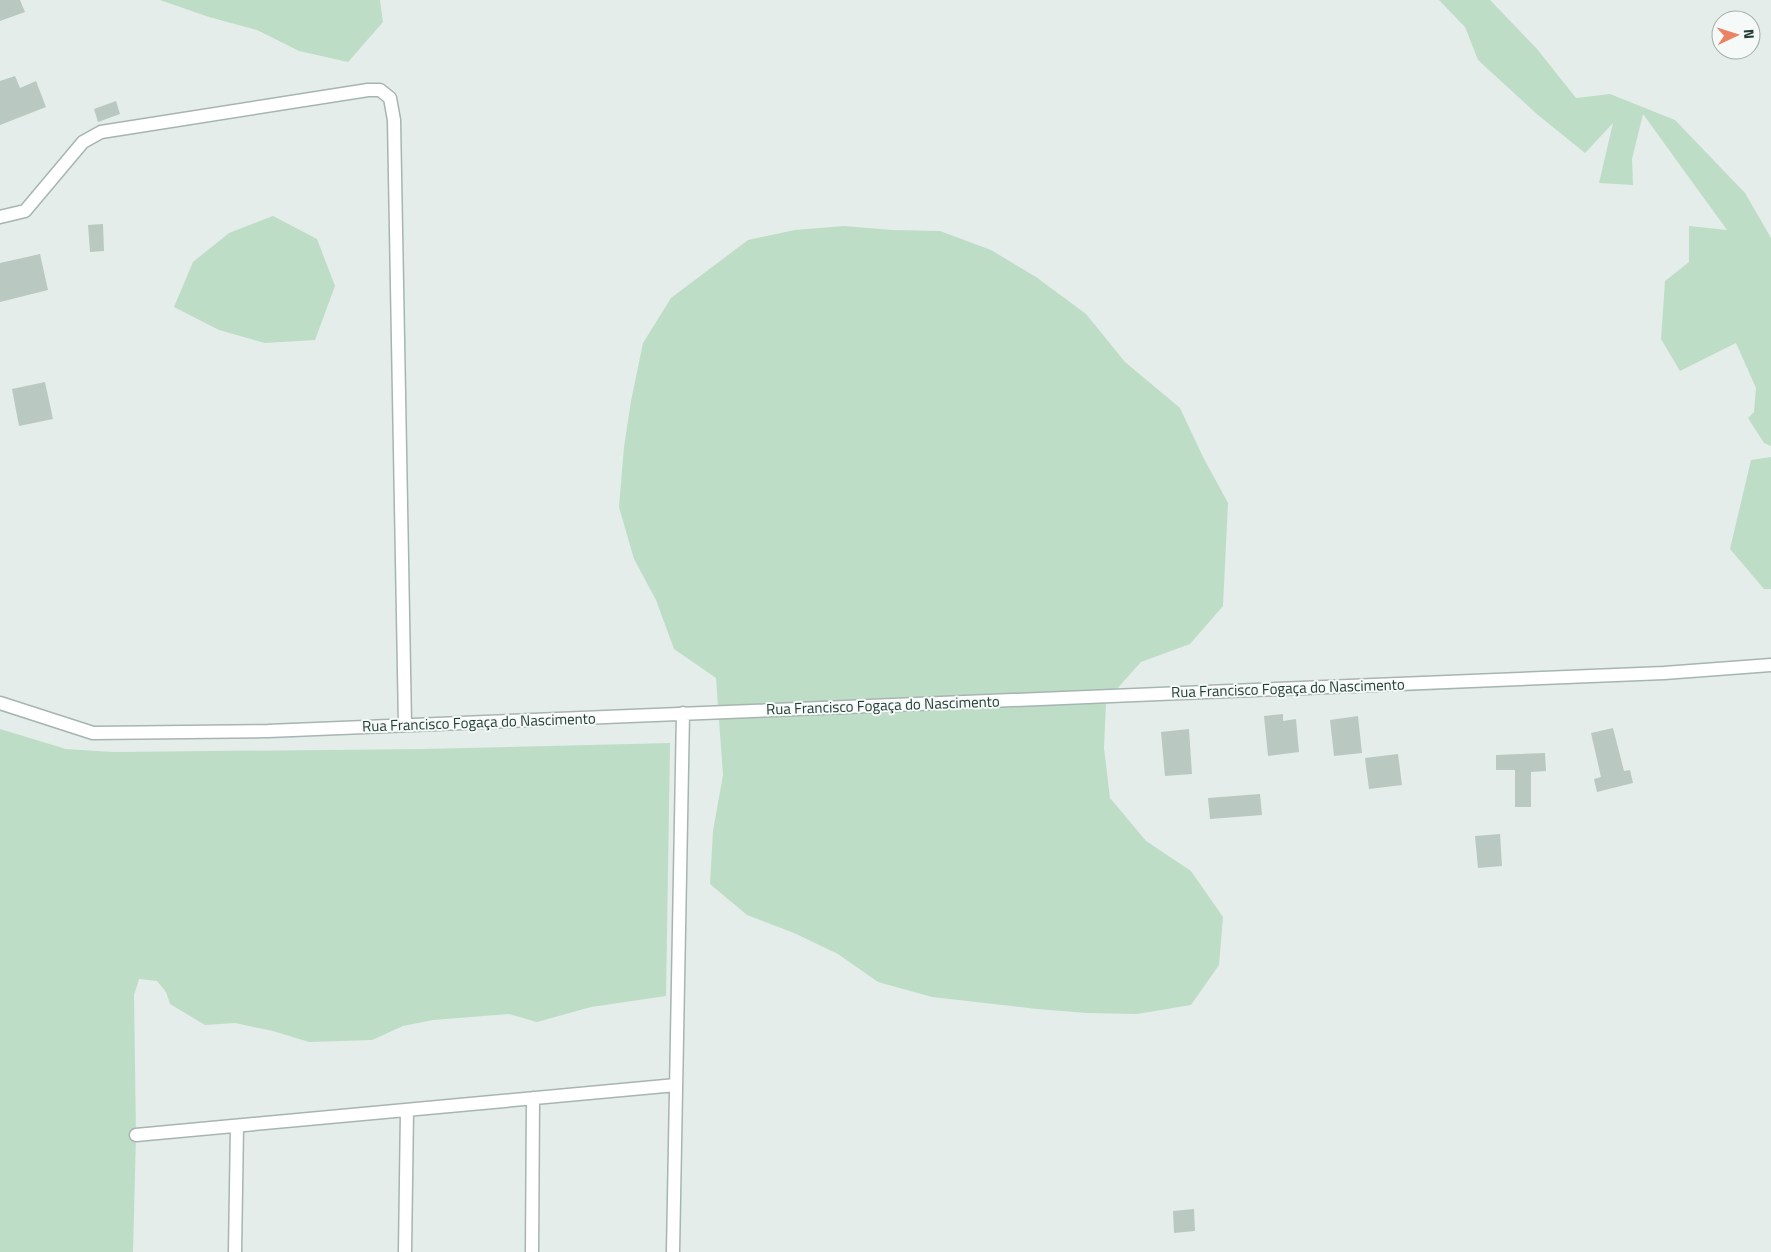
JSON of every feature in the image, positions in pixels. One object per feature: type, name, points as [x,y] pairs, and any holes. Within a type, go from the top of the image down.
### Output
[{"type":"street","points":[[0,217],[25,211],[82,142],[101,132],[368,90],[380,90],[390,98],[394,120],[405,725]]},
{"type":"street","name":"Rua Francisco Fogaça do Nascimento","points":[[0,703],[93,732],[268,731],[1654,673],[1771,665]]},
{"type":"street","points":[[673,1252],[683,713]]},
{"type":"street","points":[[136,1135],[676,1085]]},
{"type":"street","points":[[532,1252],[533,1098]]},
{"type":"street","points":[[405,1252],[407,1110]]},
{"type":"street","points":[[235,1252],[237,1126]]},
{"type":"green space","points":[[160,0],[380,0],[383,22],[348,62],[299,51],[257,30],[209,17]]},
{"type":"green space","points":[[1439,0],[1490,0],[1537,49],[1576,98],[1610,94],[1675,120],[1745,193],[1771,238],[1771,446],[1764,443],[1748,418],[1754,412],[1756,388],[1736,343],[1680,371],[1661,339],[1665,281],[1689,262],[1689,226],[1727,230],[1643,114],[1632,159],[1633,185],[1599,183],[1613,123],[1585,153],[1538,115],[1478,60],[1465,27]]},
{"type":"green space","points":[[273,216],[317,239],[335,286],[315,340],[265,343],[219,330],[174,307],[193,262],[229,233]]},
{"type":"green space","points":[[844,226],[940,231],[991,250],[1036,277],[1086,314],[1125,362],[1180,408],[1203,457],[1228,503],[1223,606],[1190,644],[1141,662],[1106,701],[1104,748],[1110,798],[1146,841],[1191,871],[1223,917],[1219,965],[1191,1005],[1137,1014],[1087,1013],[932,997],[878,982],[838,954],[794,933],[747,915],[710,884],[713,831],[723,775],[716,678],[674,649],[656,600],[634,559],[619,507],[624,447],[631,401],[643,343],[671,298],[748,240],[795,230]]},
{"type":"green space","points":[[1771,457],[1771,589],[1764,589],[1730,549],[1751,460]]},
{"type":"green space","points":[[0,729],[66,749],[113,752],[423,749],[670,743],[666,996],[591,1007],[537,1022],[509,1014],[433,1020],[403,1026],[372,1040],[309,1042],[273,1031],[235,1023],[205,1025],[170,1004],[166,992],[157,981],[139,979],[134,995],[136,1135],[133,1252],[0,1252]]},
{"type":"building","points":[[0,0],[20,0],[25,12],[0,21]]},
{"type":"building","points":[[15,76],[20,88],[36,81],[46,107],[0,125],[0,81]]},
{"type":"building","points":[[116,101],[120,114],[98,122],[94,109]]},
{"type":"building","points":[[103,224],[104,251],[90,252],[88,225]]},
{"type":"building","points":[[40,254],[48,290],[0,302],[0,263]]},
{"type":"building","points":[[45,382],[53,419],[19,426],[12,389]]},
{"type":"building","points":[[1283,714],[1283,721],[1296,719],[1299,752],[1268,756],[1264,716]]},
{"type":"building","points":[[1358,716],[1362,753],[1334,756],[1330,720]]},
{"type":"building","points":[[1613,728],[1624,771],[1630,770],[1633,783],[1597,792],[1594,779],[1601,777],[1591,733]]},
{"type":"building","points":[[1189,729],[1192,774],[1165,776],[1161,732]]},
{"type":"building","points":[[1545,753],[1546,771],[1531,772],[1531,807],[1515,807],[1515,770],[1496,770],[1496,755]]},
{"type":"building","points":[[1398,754],[1402,785],[1369,789],[1365,758]]},
{"type":"building","points":[[1260,794],[1262,815],[1210,819],[1208,798]]},
{"type":"building","points":[[1500,834],[1502,866],[1478,868],[1475,836]]},
{"type":"building","points":[[1194,1209],[1195,1231],[1174,1233],[1173,1211]]}]
